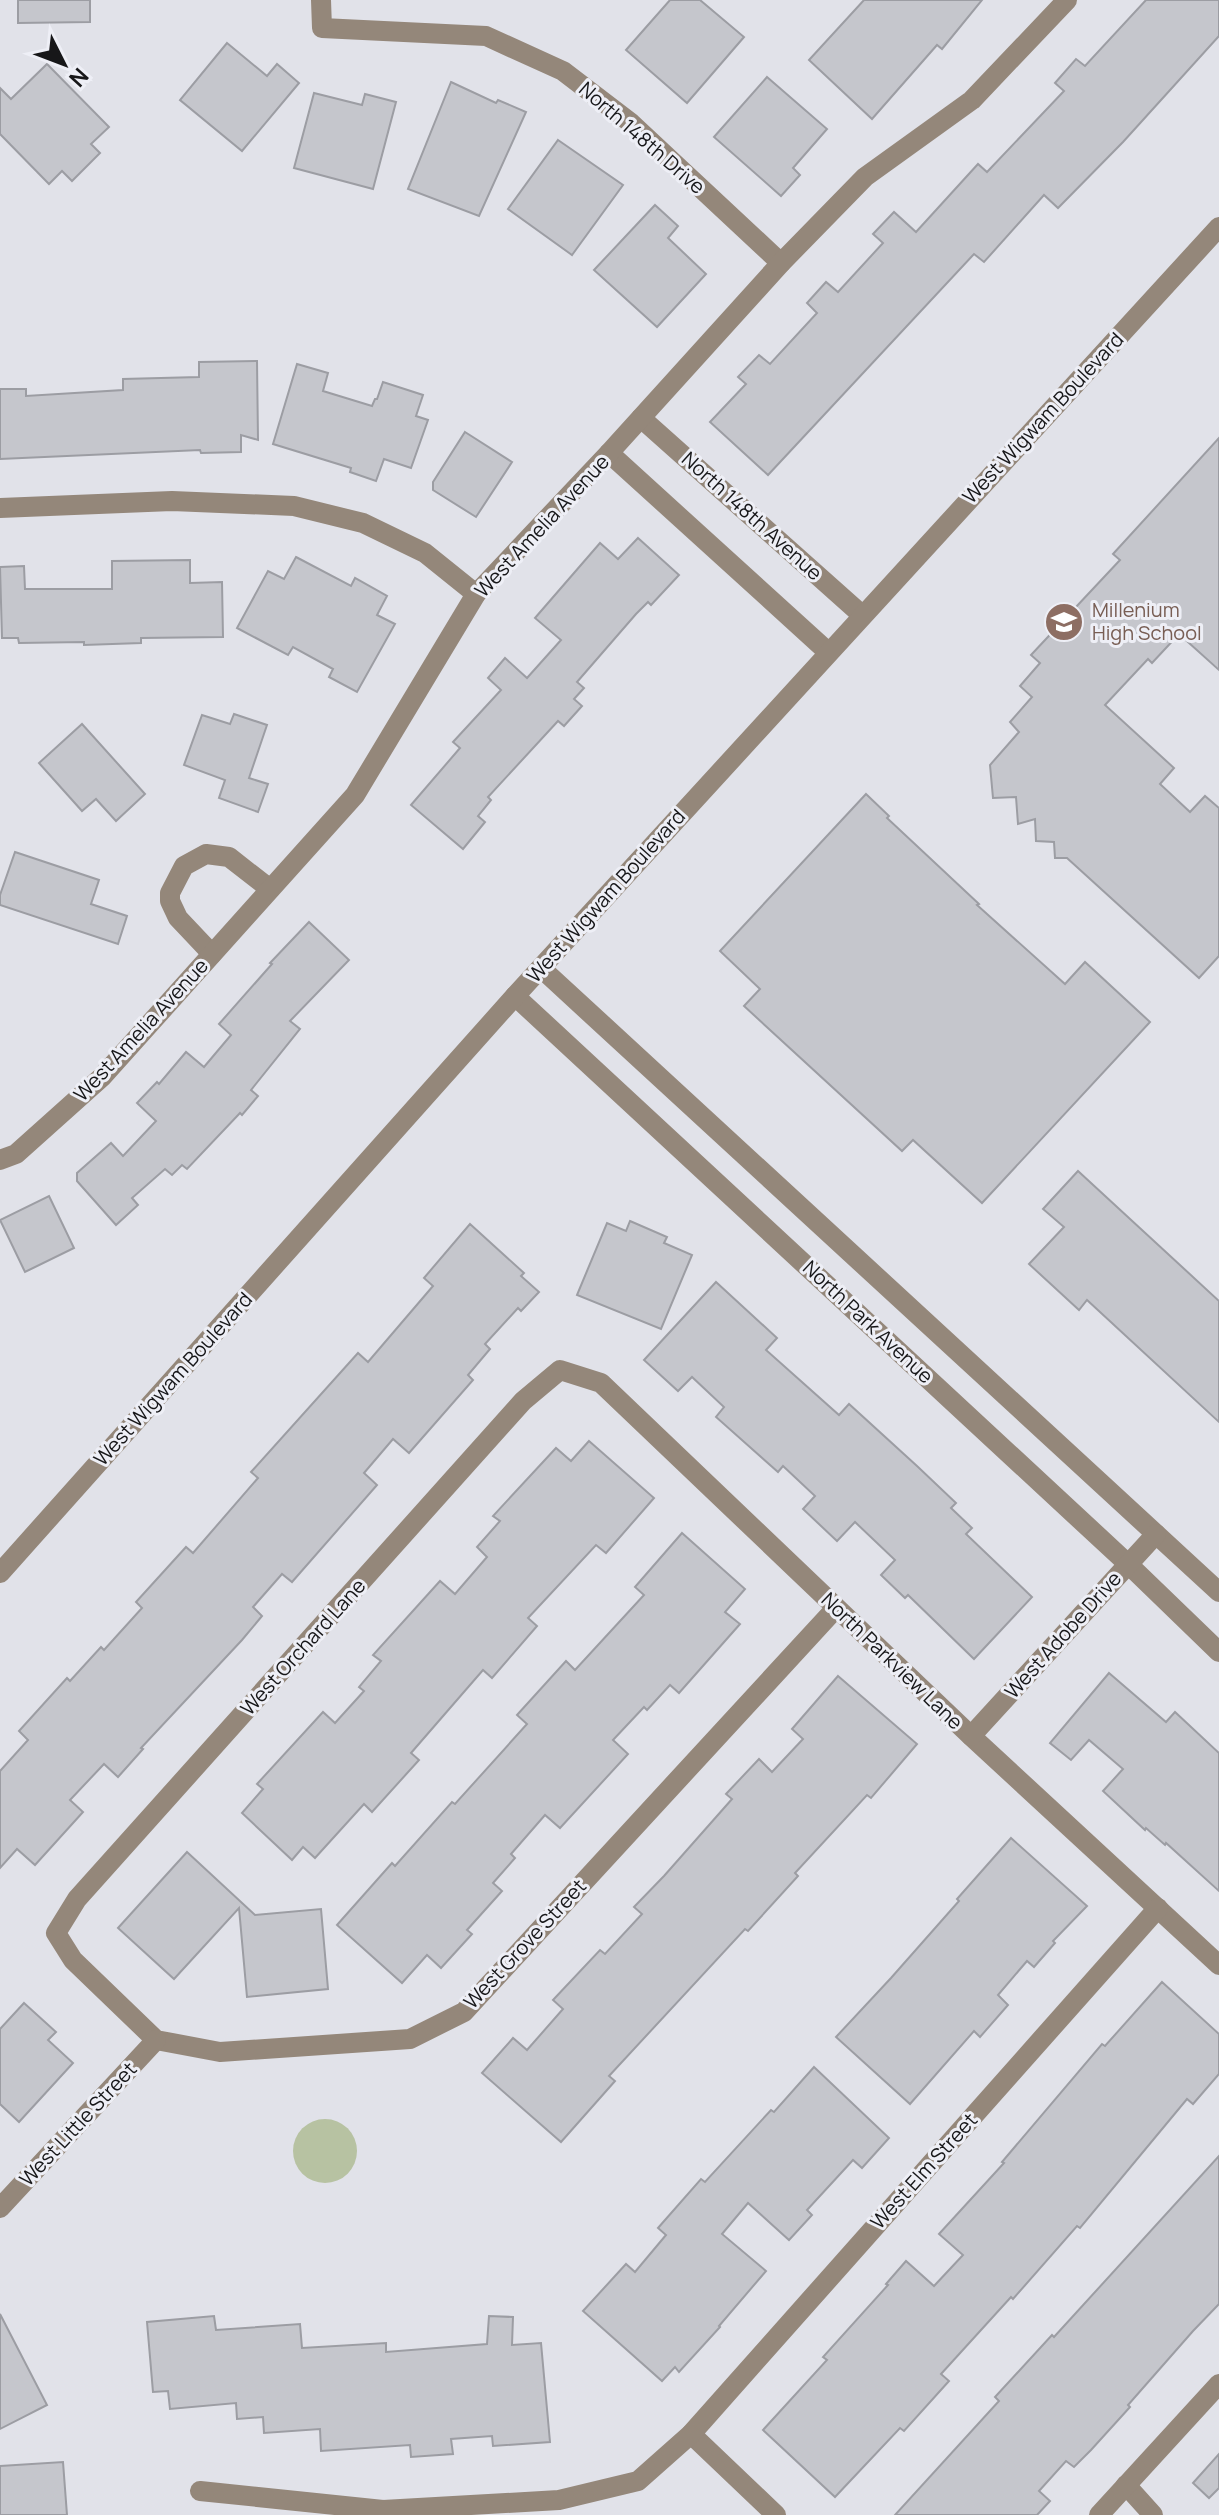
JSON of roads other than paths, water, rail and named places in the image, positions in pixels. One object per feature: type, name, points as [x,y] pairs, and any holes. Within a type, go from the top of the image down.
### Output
[{"type":"street","name":"North 148th Drive","points":[[321,0],[322,28],[486,36],[563,71],[631,123],[781,263]]},
{"type":"street","name":"West Amelia Avenue","points":[[0,1160],[16,1154],[102,1077],[355,795],[476,594],[781,263],[865,177],[972,100],[1067,0]]},
{"type":"street","name":"West Wigwam Boulevard","points":[[0,1573],[515,996],[1219,227]]},
{"type":"street","name":"North 148th Avenue","points":[[641,418],[862,615]]},
{"type":"street","points":[[609,453],[828,652]]},
{"type":"street","points":[[0,508],[172,501],[294,506],[363,523],[425,553],[476,594]]},
{"type":"street","points":[[212,954],[178,918],[170,901],[170,893],[184,866],[206,854],[229,857],[270,889]]},
{"type":"street","name":"North Park Avenue","points":[[541,968],[1219,1592]]},
{"type":"street","name":"North Park Avenue","points":[[515,996],[1219,1652]]},
{"type":"street","name":"North Parkview Lane","points":[[560,1370],[601,1383],[971,1736],[1219,1965]]},
{"type":"street","name":"West Orchard Lane","points":[[156,2040],[73,1960],[56,1933],[77,1899],[523,1401],[560,1370]]},
{"type":"street","name":"West Adobe Drive","points":[[971,1736],[1156,1534]]},
{"type":"street","name":"West Grove Street","points":[[156,2040],[220,2052],[410,2039],[464,2012],[836,1608]]},
{"type":"street","name":"West Elm Street","points":[[200,2491],[383,2510],[559,2500],[638,2481],[691,2434],[1158,1908]]},
{"type":"street","name":"West Little Street","points":[[0,2208],[156,2040]]},
{"type":"street","points":[[1099,2515],[1219,2384]]},
{"type":"street","points":[[691,2434],[776,2515]]},
{"type":"street","points":[[1126,2485],[1153,2515]]},
{"type":"place","name":"Millenium High School","points":[[1064,622]]}]
